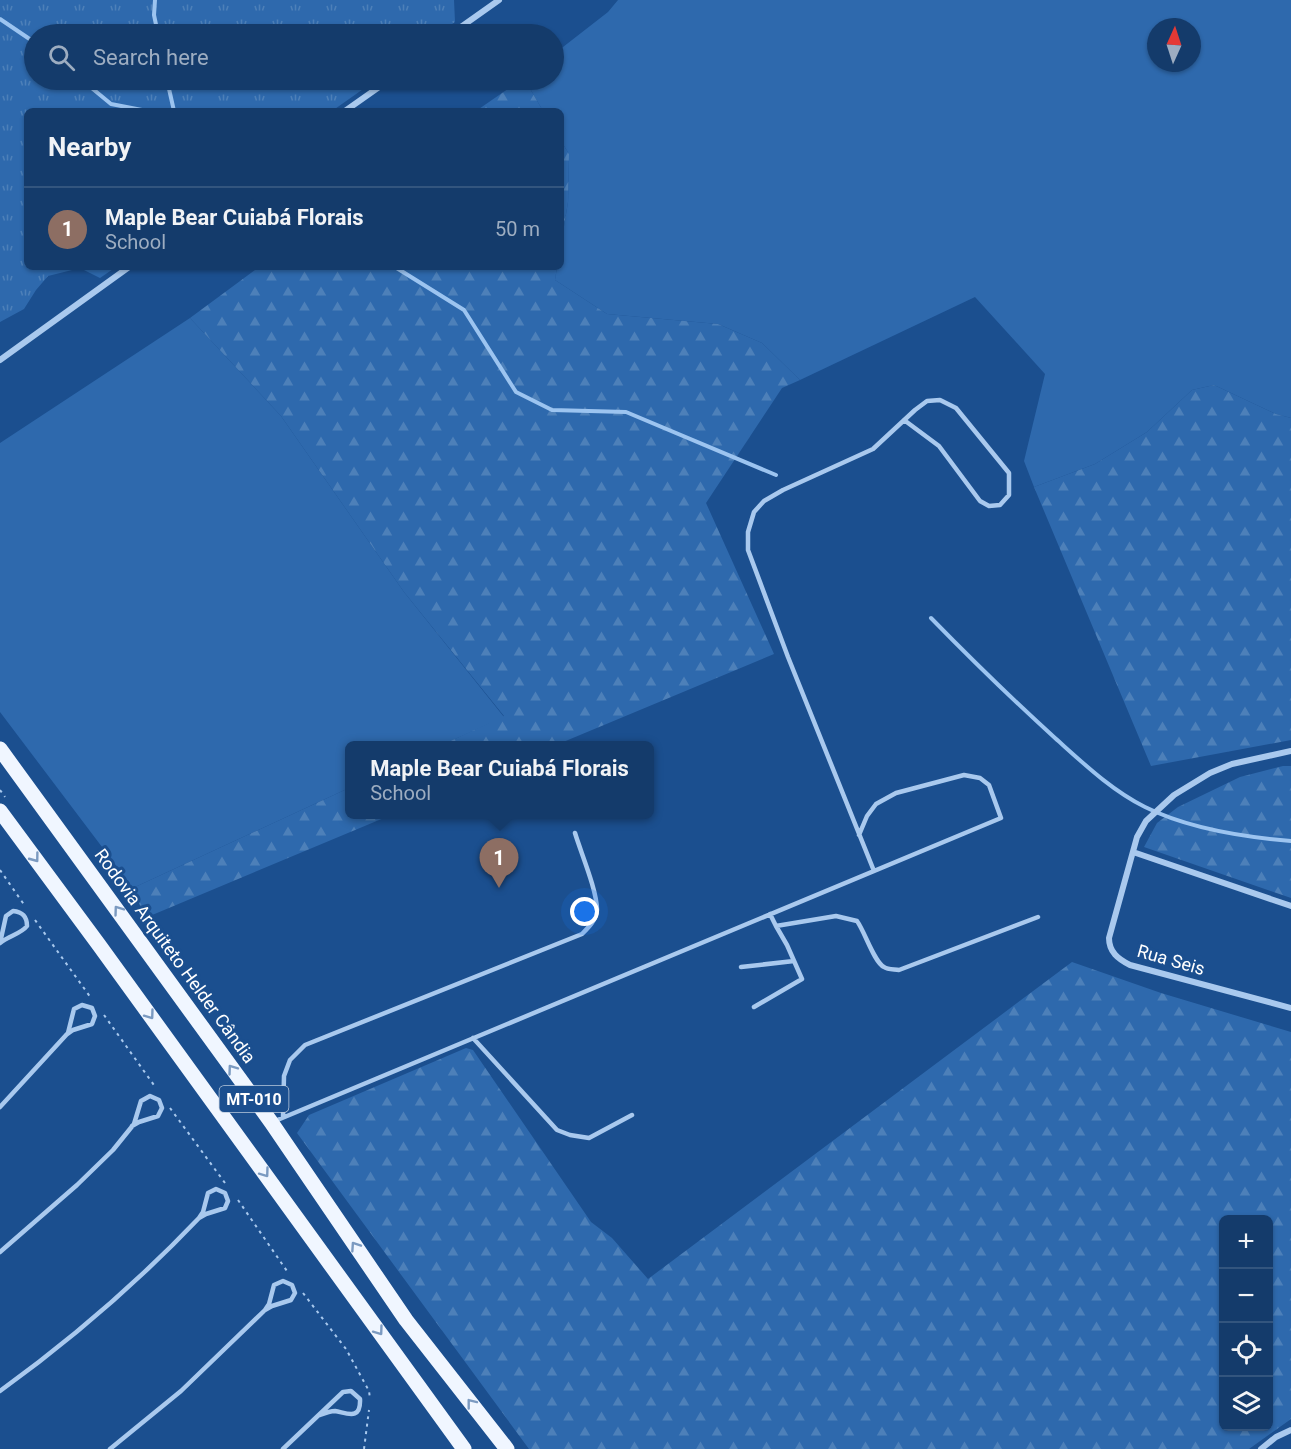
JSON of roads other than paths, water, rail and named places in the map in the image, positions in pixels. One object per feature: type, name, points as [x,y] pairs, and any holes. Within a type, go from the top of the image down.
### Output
[{"type":"main road","name":"Rodovia Arquiteto Helder Cândia","points":[[0,749],[277,1120],[406,1320],[507,1449]]},
{"type":"main road","name":"MT-010","points":[[0,811],[464,1449]]},
{"type":"street","points":[[465,24],[498,0]]},
{"type":"street","points":[[349,108],[375,90]]},
{"type":"street","points":[[0,360],[125,270]]},
{"type":"street","points":[[1291,751],[1232,764],[1174,795],[1146,821],[1137,837],[1133,852],[1291,906]]},
{"type":"street","name":"Rua Seis","points":[[1133,852],[1109,938],[1112,951],[1118,959],[1130,965],[1291,1008]]},
{"type":"street","points":[[1261,1449],[1276,1437],[1291,1430]]},
{"type":"lane","points":[[874,871],[788,657],[748,550],[748,532],[754,512],[764,501],[873,449],[904,420],[927,401],[940,400],[956,408],[1009,473],[1011,483],[1009,495],[1000,505],[989,506],[980,501],[939,446],[904,420]]},
{"type":"lane","points":[[277,1120],[1001,818],[989,785],[980,778],[964,775],[896,793],[876,804],[867,816],[860,835]]},
{"type":"lane","points":[[277,1120],[284,1076],[290,1060],[305,1045],[582,934],[592,923],[597,910],[591,883],[574,833]]},
{"type":"lane","points":[[14,911],[23,914],[27,922],[24,930],[0,943],[6,916],[14,911]]},
{"type":"lane","points":[[754,1007],[802,979],[770,914]]},
{"type":"lane","points":[[776,926],[836,916],[857,921],[865,932],[878,961],[885,968],[899,970],[1038,917]]},
{"type":"lane","points":[[741,967],[794,961]]},
{"type":"lane","points":[[0,1107],[66,1035],[70,1029],[74,1009],[82,1005],[92,1008],[95,1017],[92,1024],[73,1030],[66,1035]]},
{"type":"lane","points":[[473,1038],[557,1130],[589,1138],[632,1115]]},
{"type":"lane","points":[[0,1252],[77,1185],[113,1150],[136,1120],[141,1101],[150,1096],[159,1100],[162,1108],[158,1116],[132,1126]]},
{"type":"lane","points":[[0,1391],[113,1301],[171,1248],[199,1218],[225,1208],[228,1201],[225,1192],[216,1189],[208,1193],[199,1218]]},
{"type":"lane","points":[[110,1449],[181,1391],[265,1310],[274,1285],[283,1281],[292,1285],[294,1293],[291,1300],[265,1310]]},
{"type":"lane","points":[[283,1449],[342,1392],[351,1391],[360,1399],[359,1407],[354,1414],[346,1415],[334,1411],[320,1415]]},
{"type":"waterway","points":[[155,0],[156,24]]},
{"type":"waterway","points":[[0,19],[24,35]]},
{"type":"waterway","points":[[94,90],[111,104],[132,108]]},
{"type":"waterway","points":[[169,90],[173,108]]},
{"type":"waterway","points":[[400,270],[464,310],[516,392],[552,410],[626,412],[776,475]]},
{"type":"waterway","points":[[931,618],[1055,738],[1121,793],[1145,807],[1180,821],[1235,834],[1291,841]]},
{"type":"place","name":"Maple Bear Cuiabá Florais","points":[[499,888]]}]
